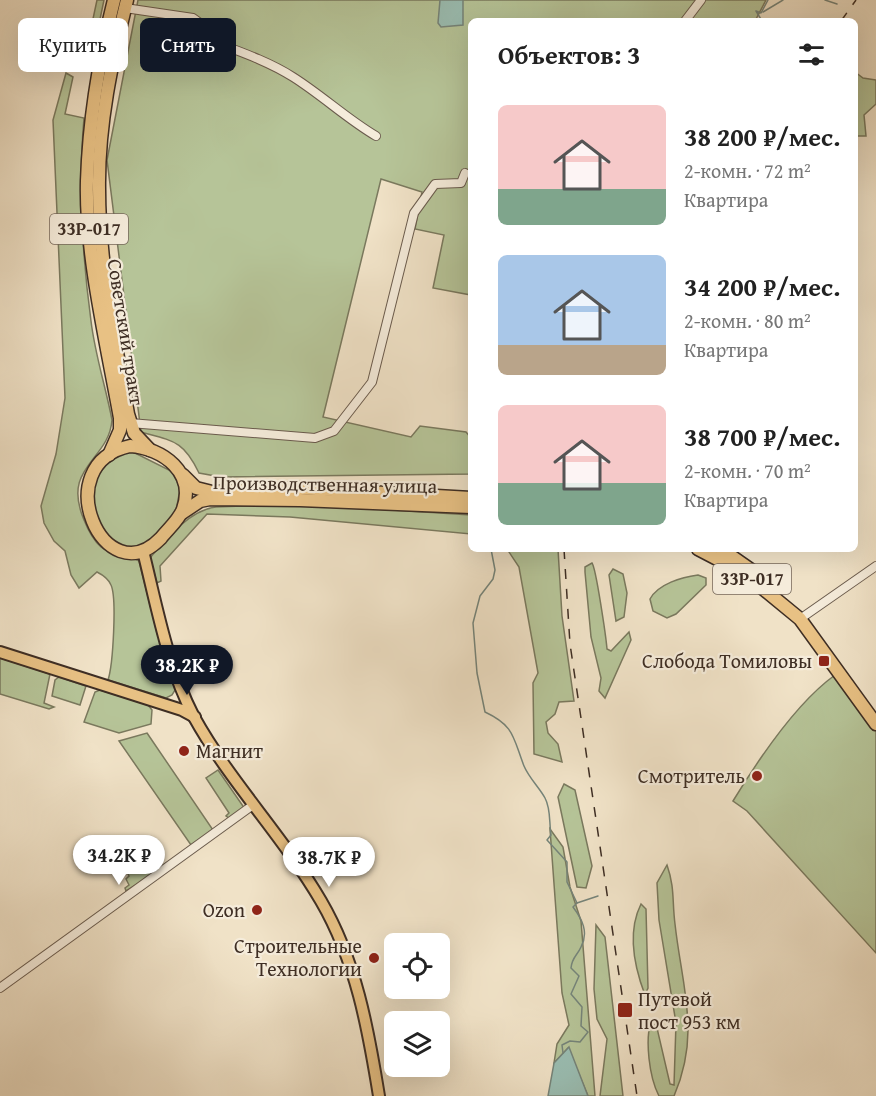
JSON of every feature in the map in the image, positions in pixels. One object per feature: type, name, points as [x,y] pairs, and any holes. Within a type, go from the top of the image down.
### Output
[{"type":"highway","name":"Советский тракт","points":[[109,454],[120,430],[120,418],[90,232],[87,182],[101,49],[114,0]]},
{"type":"highway","name":"Советский тракт","points":[[126,4],[114,51],[102,130],[99,188],[102,250],[130,423],[140,442],[150,450]]},
{"type":"highway","points":[[109,454],[130,446],[150,450]]},
{"type":"highway","name":"33Р-017","points":[[150,450],[170,461],[183,474]]},
{"type":"highway","name":"33Р-017","points":[[109,454],[92,477],[88,489],[90,514],[94,526],[106,543],[126,553],[143,551],[157,541],[182,513]]},
{"type":"highway","points":[[182,513],[186,489],[183,474]]},
{"type":"highway","name":"Производственная улица","points":[[183,474],[190,483],[203,491],[299,488],[468,502]]},
{"type":"highway","name":"Производственная улица","points":[[182,513],[200,501],[210,499],[468,502]]},
{"type":"highway","name":"33Р-017","points":[[704,552],[744,573],[803,617],[876,724]]},
{"type":"highway","name":"33Р-017","points":[[726,552],[764,577],[803,617],[876,714]]},
{"type":"main road","points":[[143,551],[162,630],[195,717],[253,805],[309,882],[333,925],[364,1009],[379,1096]]},
{"type":"main road","points":[[0,652],[165,705],[195,717]]},
{"type":"main road","points":[[165,705],[179,701],[184,692]]},
{"type":"street","points":[[687,18],[701,0]]},
{"type":"street","points":[[126,4],[193,18],[200,23],[209,40],[260,60],[295,78],[341,109],[353,123],[376,136]]},
{"type":"street","points":[[130,423],[315,438],[334,431],[372,382],[414,213],[435,184],[461,183],[465,173]]},
{"type":"street","points":[[803,617],[876,566]]},
{"type":"street","points":[[0,988],[253,805]]},
{"type":"green space","points":[[97,0],[104,0],[100,18],[93,18]]},
{"type":"green space","points":[[138,0],[766,0],[757,18],[468,18],[468,294],[433,288],[444,235],[415,229],[422,192],[381,179],[323,417],[411,437],[420,426],[466,432],[468,434],[468,474],[221,477],[199,473],[183,448],[170,440],[141,432],[107,160],[124,72],[128,72],[128,52]]},
{"type":"green space","points":[[66,73],[73,77],[65,114],[84,118],[81,194],[85,271],[93,334],[112,420],[109,434],[103,445],[82,475],[78,487],[78,502],[87,527],[98,544],[110,552],[139,561],[157,633],[177,687],[172,695],[166,698],[108,680],[114,632],[114,603],[111,585],[97,572],[79,588],[71,575],[65,551],[54,541],[44,523],[41,506],[56,454],[65,398],[53,120]]},
{"type":"green space","points":[[858,74],[863,78],[876,80],[876,104],[864,115],[866,136],[858,136]]},
{"type":"green space","points":[[131,451],[173,472],[180,489],[176,511],[165,528],[142,547],[127,549],[110,540],[99,525],[91,498],[97,476],[112,458]]},
{"type":"green space","points":[[297,504],[468,515],[468,534],[290,517],[207,514],[160,566],[161,581],[157,583],[150,558],[188,519],[206,509]]},
{"type":"green space","points":[[509,552],[558,552],[562,616],[574,701],[559,702],[555,714],[546,722],[548,733],[558,744],[562,762],[534,754],[533,683],[538,673],[519,567]]},
{"type":"green space","points":[[592,563],[607,649],[611,651],[629,632],[631,640],[605,698],[599,691],[601,678],[591,637],[585,567]]},
{"type":"green space","points":[[613,569],[623,574],[627,593],[624,617],[616,621],[609,575]]},
{"type":"green space","points":[[698,575],[706,578],[706,585],[676,614],[667,618],[653,611],[650,599],[664,585]]},
{"type":"green space","points":[[0,658],[50,674],[44,703],[54,707],[49,709],[0,694]]},
{"type":"green space","points":[[835,675],[876,731],[876,953],[747,811],[733,801],[766,750],[792,716]]},
{"type":"green space","points":[[59,677],[86,686],[80,705],[52,696],[55,680]]},
{"type":"green space","points":[[100,690],[148,705],[152,710],[151,724],[119,733],[84,722],[95,692]]},
{"type":"green space","points":[[147,733],[213,830],[191,845],[119,741]]},
{"type":"green space","points":[[218,770],[245,809],[229,818],[226,816],[229,813],[206,778]]},
{"type":"green space","points":[[564,784],[575,790],[592,866],[586,888],[577,887],[558,797]]},
{"type":"green space","points":[[550,829],[563,847],[570,887],[581,921],[595,1096],[588,1096],[568,1048],[554,1063],[557,1044],[569,1025],[562,993]]},
{"type":"green space","points":[[138,864],[151,868],[154,874],[126,891],[125,888],[129,885],[126,879],[129,876],[127,872]]},
{"type":"green space","points":[[667,865],[670,873],[685,990],[688,1031],[687,1052],[674,1096],[659,1096],[649,1058],[648,1038],[651,1021],[657,1028],[670,1084],[674,1085],[676,1023],[659,920],[657,883]]},
{"type":"green space","points":[[641,904],[646,909],[648,988],[645,995],[635,961],[633,937]]},
{"type":"green space","points":[[596,925],[605,937],[623,1096],[600,1096],[607,1039],[597,1019],[594,989]]},
{"type":"water","points":[[440,0],[463,0],[463,25],[441,27],[438,23]]},
{"type":"water","points":[[569,1047],[588,1096],[548,1096],[554,1063]]},
{"type":"waterway","points":[[760,18],[756,11],[761,13],[768,0]]},
{"type":"waterway","points":[[763,12],[783,0]]},
{"type":"waterway","points":[[825,0],[837,4]]},
{"type":"waterway","points":[[492,552],[495,570],[493,579],[480,596],[473,623],[477,673],[485,712],[508,728],[526,770],[547,802],[551,835],[547,840],[567,862],[567,882],[577,903],[573,907],[582,921],[584,931],[583,941],[571,968],[579,976],[571,994],[582,1007],[581,1026],[588,1032],[580,1042],[570,1041],[562,1045],[563,1053]]},
{"type":"waterway","points":[[577,903],[598,896]]},
{"type":"railway","points":[[843,18],[856,0]]},
{"type":"railway","points":[[564,552],[570,644],[637,1096]]},
{"type":"place","name":"Слобода Томиловы","points":[[824,661]]},
{"type":"place","name":"Магнит","points":[[184,751]]},
{"type":"place","name":"Смотритель","points":[[757,776]]},
{"type":"place","name":"Ozon","points":[[257,910]]},
{"type":"place","name":"Строительные Технологии","points":[[374,958]]},
{"type":"place","name":"Путевой пост 953 км","points":[[625,1010]]}]
